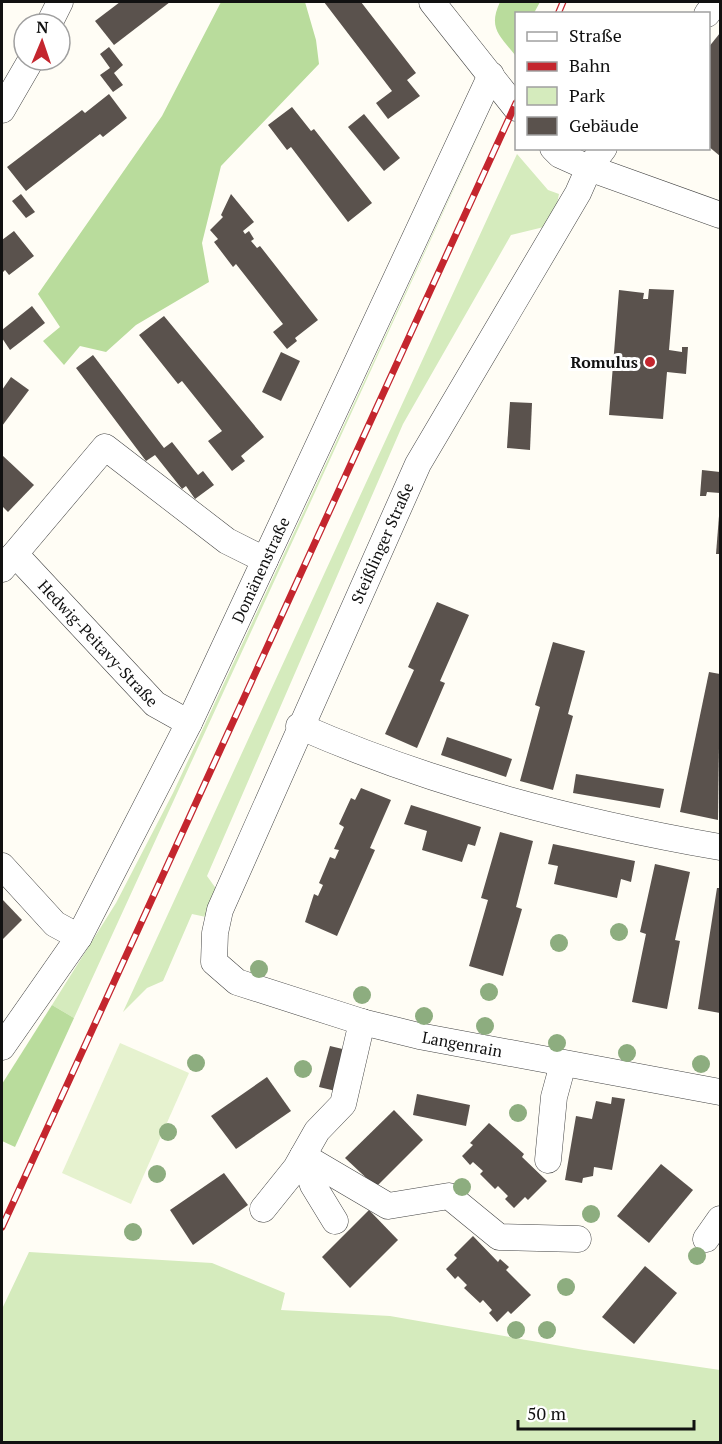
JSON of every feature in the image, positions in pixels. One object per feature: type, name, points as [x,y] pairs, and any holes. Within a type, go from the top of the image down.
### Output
[{"type":"street","points":[[432,2],[515,107]]},
{"type":"street","points":[[2,110],[24,72]]},
{"type":"street","name":"Domänenstraße","points":[[2,1047],[79,937],[189,723],[491,75]]},
{"type":"street","points":[[555,150],[560,155],[596,158],[720,215]]},
{"type":"street","name":"Steißlinger Straße","points":[[214,962],[215,933],[220,910],[299,726],[418,464],[578,194],[596,158]]},
{"type":"street","name":"Hedwig-Peitavy-Straße","points":[[189,723],[155,704],[8,561],[105,447],[227,541],[265,560]]},
{"type":"street","points":[[299,726],[346,746],[485,793],[633,832],[720,847]]},
{"type":"street","points":[[2,866],[55,924],[79,937]]},
{"type":"street","name":"Langenrain","points":[[214,962],[237,982],[362,1022],[563,1064],[720,1092]]},
{"type":"street","points":[[263,1209],[303,1156],[317,1131],[343,1104],[362,1022]]},
{"type":"street","points":[[548,1160],[554,1097],[563,1064]]},
{"type":"street","points":[[297,1125],[343,1104]]},
{"type":"street","points":[[303,1156],[313,1185],[335,1221]]},
{"type":"street","points":[[303,1156],[388,1206],[449,1196],[499,1237],[578,1239]]},
{"type":"green space","points":[[221,2],[305,2],[316,40],[319,64],[221,166],[202,243],[209,282],[136,325],[106,352],[80,346],[64,365],[43,341],[60,327],[38,294],[162,116]]},
{"type":"green space","points":[[500,2],[540,2],[535,12],[515,12],[515,55],[497,31],[495,18]]},
{"type":"green space","points":[[487,117],[74,1018],[52,1005],[116,903],[173,793]]},
{"type":"green space","points":[[517,154],[548,190],[559,194],[555,214],[548,226],[511,235],[403,424],[207,876],[217,890],[206,917],[192,914],[163,981],[147,988],[123,1012]]},
{"type":"green space","points":[[52,1005],[74,1018],[15,1147],[2,1141],[2,1084]]},
{"type":"green space","points":[[120,1043],[189,1073],[131,1204],[62,1173]]},
{"type":"green space","points":[[29,1252],[212,1263],[285,1293],[281,1310],[390,1316],[584,1350],[720,1370],[720,1442],[2,1442],[2,1309]]},
{"type":"building","points":[[120,2],[170,2],[114,45],[95,21]]},
{"type":"building","points":[[324,2],[361,2],[416,73],[407,80],[420,96],[388,119],[376,103],[392,91]]},
{"type":"building","points":[[720,33],[720,156],[710,148],[710,46]]},
{"type":"building","points":[[109,47],[123,65],[114,73],[123,85],[113,92],[100,75],[110,68],[100,54]]},
{"type":"building","points":[[109,94],[127,118],[103,137],[100,134],[26,191],[7,167],[82,110],[85,113]]},
{"type":"building","points":[[292,107],[311,131],[314,129],[372,203],[348,222],[291,147],[287,150],[268,125]]},
{"type":"building","points":[[364,114],[400,158],[384,171],[348,127]]},
{"type":"building","points":[[21,194],[35,212],[26,218],[12,201]]},
{"type":"building","points":[[231,194],[254,222],[243,231],[245,234],[249,231],[254,239],[251,241],[257,248],[260,246],[318,320],[295,338],[297,341],[287,349],[273,332],[283,324],[236,264],[233,267],[214,242],[218,239],[210,230],[223,217],[221,215]]},
{"type":"building","points":[[14,231],[34,256],[9,275],[5,270],[2,273],[2,240]]},
{"type":"building","name":"Romulus","points":[[649,289],[674,290],[669,350],[682,352],[682,347],[688,347],[686,374],[667,372],[663,419],[609,415],[619,290],[644,293],[643,299],[648,299]]},
{"type":"building","points":[[32,306],[45,323],[10,350],[2,338],[2,330]]},
{"type":"building","points":[[164,316],[264,437],[241,456],[245,461],[232,471],[208,441],[222,431],[182,381],[178,384],[139,335]]},
{"type":"building","points":[[281,352],[300,361],[281,401],[262,392]]},
{"type":"building","points":[[93,355],[164,448],[172,442],[198,475],[203,471],[214,485],[195,499],[186,486],[182,489],[155,455],[146,461],[76,368]]},
{"type":"building","points":[[11,377],[29,390],[2,426],[2,390]]},
{"type":"building","points":[[510,402],[532,403],[530,450],[507,448]]},
{"type":"building","points":[[2,455],[34,485],[8,512],[2,506]]},
{"type":"building","points":[[702,470],[720,472],[720,493],[707,492],[706,496],[700,496]]},
{"type":"building","points":[[719,516],[720,554],[716,554]]},
{"type":"building","points":[[437,602],[469,615],[440,681],[445,683],[417,748],[385,734],[414,670],[408,667]]},
{"type":"building","points":[[553,642],[585,651],[568,714],[573,716],[553,790],[520,781],[540,707],[535,705]]},
{"type":"building","points":[[709,672],[720,674],[718,820],[680,812]]},
{"type":"building","points":[[447,737],[512,759],[506,777],[441,755]]},
{"type":"building","points":[[576,774],[664,789],[660,808],[573,793]]},
{"type":"building","points":[[361,788],[391,800],[370,848],[375,850],[337,936],[305,922],[314,894],[318,896],[323,885],[319,883],[330,857],[335,859],[339,850],[334,849],[344,827],[339,824],[351,798],[355,800]]},
{"type":"building","points":[[411,805],[481,827],[475,846],[468,844],[462,862],[422,850],[427,831],[404,824]]},
{"type":"building","points":[[500,832],[533,841],[516,907],[522,909],[503,976],[469,966],[488,900],[481,898]]},
{"type":"building","points":[[553,844],[635,861],[631,882],[621,879],[617,898],[554,884],[558,866],[548,864]]},
{"type":"building","points":[[655,864],[690,872],[675,940],[680,941],[667,1009],[632,1002],[646,934],[640,932]]},
{"type":"building","points":[[717,888],[720,888],[720,1013],[698,1009]]},
{"type":"building","points":[[2,899],[22,920],[2,940]]},
{"type":"building","points":[[330,1046],[351,1051],[340,1092],[319,1087]]},
{"type":"building","points":[[267,1077],[291,1111],[236,1149],[211,1116]]},
{"type":"building","points":[[417,1094],[470,1105],[466,1126],[413,1115]]},
{"type":"building","points":[[612,1097],[625,1099],[612,1170],[594,1167],[593,1176],[583,1178],[582,1183],[565,1180],[576,1116],[592,1119],[596,1101],[611,1104]]},
{"type":"building","points":[[394,1110],[423,1140],[376,1187],[345,1158]]},
{"type":"building","points":[[489,1123],[524,1154],[522,1157],[547,1181],[528,1200],[525,1197],[514,1208],[505,1199],[508,1196],[498,1186],[495,1189],[480,1174],[483,1171],[473,1162],[470,1165],[462,1156],[473,1145],[470,1143]]},
{"type":"building","points":[[661,1164],[693,1190],[649,1243],[617,1216]]},
{"type":"building","points":[[224,1173],[248,1205],[193,1245],[170,1210]]},
{"type":"building","points":[[369,1210],[398,1240],[350,1288],[322,1257]]},
{"type":"building","points":[[473,1236],[498,1262],[500,1259],[509,1267],[506,1270],[531,1295],[511,1314],[508,1311],[497,1322],[489,1313],[492,1310],[483,1300],[480,1303],[464,1288],[467,1285],[458,1276],[455,1279],[446,1269],[457,1258],[454,1255]]},
{"type":"building","points":[[645,1266],[677,1293],[634,1344],[602,1317]]},
{"type":"railway","points":[[559,12],[563,2]]},
{"type":"railway","points":[[2,1227],[515,105]]},
{"type":"place","name":"Romulus","points":[[650,362]]}]
